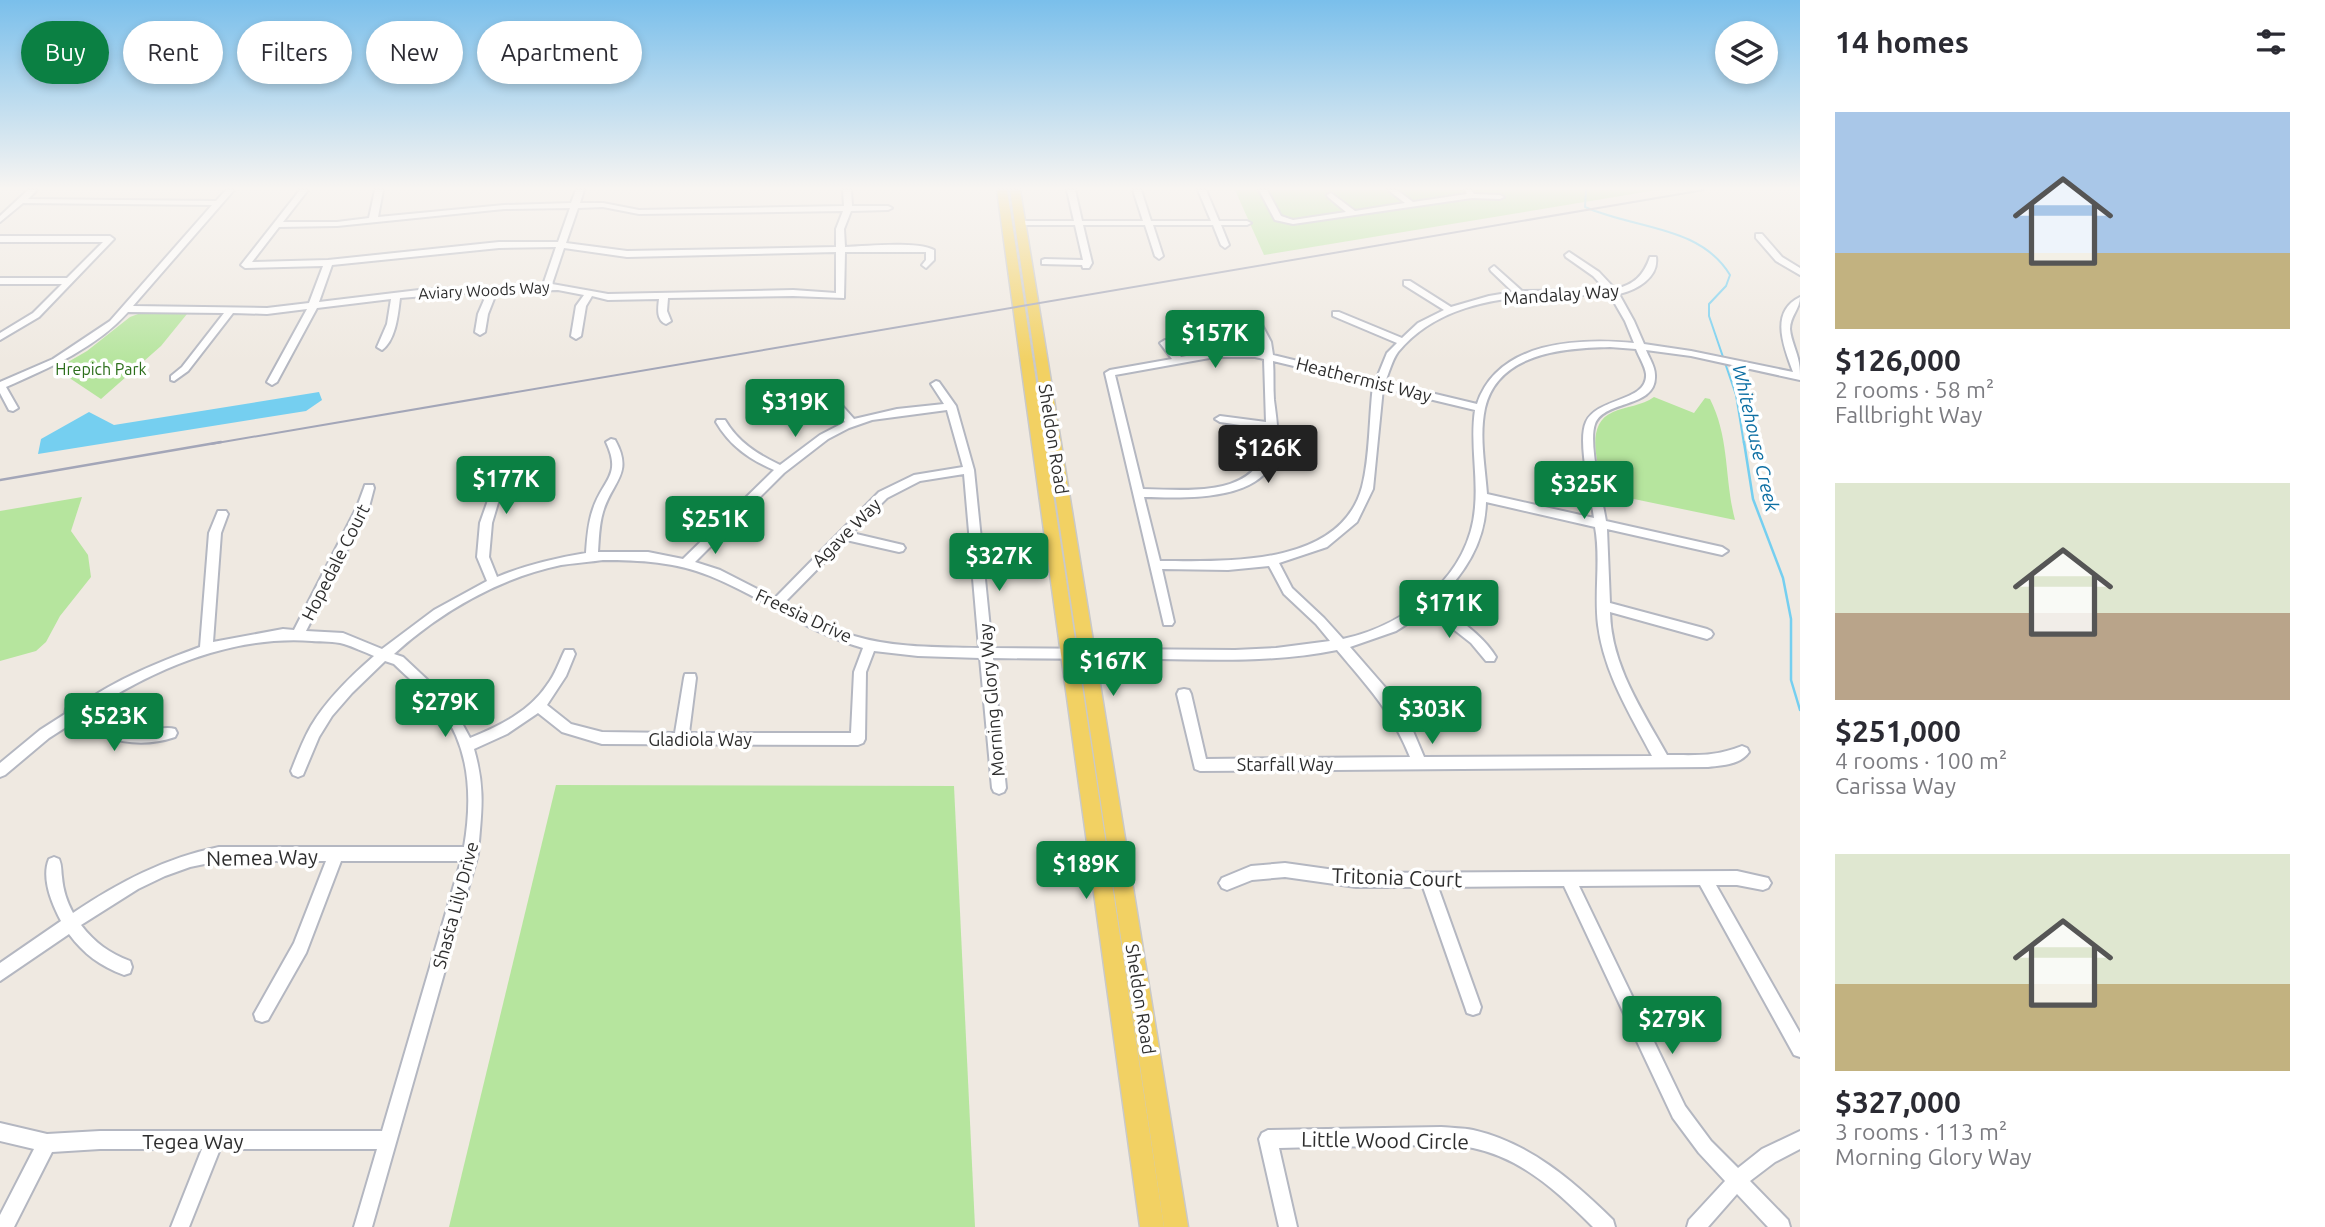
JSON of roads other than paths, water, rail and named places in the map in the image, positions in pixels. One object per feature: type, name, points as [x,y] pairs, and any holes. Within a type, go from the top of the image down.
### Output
[{"type":"main road","name":"Sheldon Road","points":[[1012,247],[1176,1227]]},
{"type":"main road","name":"Sheldon Road","points":[[1024,247],[1080,654],[1152,1227]]},
{"type":"street","points":[[0,337],[36,315],[102,247]]},
{"type":"street","points":[[13,408],[0,386],[74,351],[127,309],[181,247]]},
{"type":"street","points":[[259,247],[245,265],[328,263],[468,247]]},
{"type":"street","points":[[547,287],[561,247]]},
{"type":"street","points":[[571,247],[627,254],[841,249],[930,250],[930,260],[926,265]]},
{"type":"street","points":[[1045,262],[1087,265],[1084,247]]},
{"type":"street","points":[[1156,247],[1159,256]]},
{"type":"street","points":[[1769,247],[1779,259],[1800,272]]},
{"type":"street","name":"Aviary Woods Way","points":[[127,309],[230,311],[312,308],[396,296],[494,288],[547,287],[608,297],[793,293],[841,296],[841,249]]},
{"type":"street","points":[[1569,255],[1615,292],[1626,309],[1651,375],[1647,388],[1637,396],[1597,412],[1588,430],[1601,525],[1608,646],[1620,683],[1663,762]]},
{"type":"street","name":"Mandalay Way","points":[[1154,565],[1232,565],[1272,561],[1307,550],[1330,538],[1361,508],[1372,472],[1377,382],[1389,356],[1401,341],[1420,326],[1450,310],[1520,294],[1615,292],[1641,281],[1652,267],[1653,258]]},
{"type":"street","points":[[272,382],[312,308],[328,263]]},
{"type":"street","points":[[1494,269],[1520,294]]},
{"type":"street","points":[[0,281],[70,281]]},
{"type":"street","points":[[1407,284],[1450,310]]},
{"type":"street","points":[[480,332],[483,314],[494,288]]},
{"type":"street","points":[[576,336],[578,314],[589,294]]},
{"type":"street","points":[[382,347],[392,324],[396,296]]},
{"type":"street","points":[[664,296],[662,311],[666,321]]},
{"type":"street","points":[[1798,303],[1784,321],[1788,344],[1800,376]]},
{"type":"street","points":[[174,378],[185,369],[230,311]]},
{"type":"street","points":[[1336,314],[1401,341]]},
{"type":"street","points":[[1138,493],[1205,492],[1241,484],[1254,477],[1267,461],[1271,450],[1271,426],[1266,338],[1259,327]]},
{"type":"street","points":[[1166,343],[1179,361]]},
{"type":"street","points":[[1480,408],[1494,378],[1525,357],[1570,346],[1640,346],[1800,376]]},
{"type":"street","name":"Heathermist Way","points":[[1168,622],[1110,373],[1225,354],[1267,355],[1480,408]]},
{"type":"street","name":"Morning Glory Way","points":[[936,384],[951,406],[969,470],[999,788]]},
{"type":"street","points":[[834,403],[852,423]]},
{"type":"street","points":[[686,563],[783,470],[822,438],[852,423],[879,415],[951,406]]},
{"type":"street","name":"Freesia Drive","points":[[298,771],[323,718],[383,655],[439,610],[493,581],[540,566],[592,558],[628,556],[686,563],[735,582],[831,633],[870,645],[928,652],[1268,654],[1338,645],[1385,630],[1429,603],[1455,575],[1471,548],[1480,520],[1482,497],[1477,437],[1480,408]]},
{"type":"street","points":[[1220,419],[1271,426]]},
{"type":"street","points":[[721,422],[738,445],[783,470]]},
{"type":"street","points":[[592,558],[597,513],[618,471],[619,458],[611,442]]},
{"type":"street","points":[[493,581],[483,557],[486,523],[498,486],[494,462]]},
{"type":"street","name":"Agave Way","points":[[776,604],[869,506],[891,490],[928,475],[969,470]]},
{"type":"street","name":"Hopedale Court","points":[[298,635],[363,507],[369,488]]},
{"type":"street","points":[[1482,497],[1722,551]]},
{"type":"street","points":[[206,649],[215,533],[222,514]]},
{"type":"street","points":[[843,535],[899,548]]},
{"type":"street","points":[[1272,561],[1288,591],[1320,621],[1392,707],[1405,727],[1420,764]]},
{"type":"street","points":[[1429,603],[1475,639],[1490,657]]},
{"type":"street","points":[[1604,606],[1707,634]]},
{"type":"street","name":"Shasta Lily Drive","points":[[0,771],[71,713],[141,673],[206,649],[249,639],[298,635],[340,639],[383,655],[412,671],[428,684],[450,712],[467,746],[477,791],[471,854],[363,1227]]},
{"type":"street","name":"Gladiola Way","points":[[539,706],[567,728],[589,736],[858,739],[861,663],[870,645]]},
{"type":"street","points":[[467,746],[506,730],[539,706],[558,682],[569,654]]},
{"type":"street","points":[[681,739],[690,678]]},
{"type":"street","name":"Starfall Way","points":[[1184,694],[1200,765],[1663,762],[1720,760],[1742,752]]},
{"type":"street","points":[[71,713],[93,728],[112,736],[135,738],[170,733]]},
{"type":"street","name":"Nemea Way","points":[[0,973],[145,878],[190,859],[219,854],[471,854]]},
{"type":"street","points":[[262,1014],[300,948],[336,855]]},
{"type":"street","points":[[54,864],[54,889],[72,924],[99,956],[124,967]]},
{"type":"street","name":"Tritonia Court","points":[[1227,883],[1251,873],[1285,870],[1356,880],[1569,881],[1737,878],[1763,883]]},
{"type":"street","points":[[1704,878],[1800,1049]]},
{"type":"street","points":[[1428,880],[1473,1007]]},
{"type":"street","points":[[1569,881],[1679,1112],[1705,1147],[1781,1227]]},
{"type":"street","name":"Tegea Way","points":[[0,1132],[47,1143],[100,1140],[387,1140]]},
{"type":"street","name":"Little Wood Circle","points":[[1288,1227],[1268,1139],[1441,1136],[1472,1139],[1521,1157],[1569,1190],[1606,1227]]},
{"type":"street","points":[[1696,1227],[1737,1179],[1758,1161],[1800,1140]]},
{"type":"street","points":[[180,1227],[214,1141]]},
{"type":"street","points":[[4,1227],[47,1143]]},
{"type":"water","points":[[319,392],[322,400],[306,411],[38,454],[41,439],[89,412],[114,425]]},
{"type":"waterway","name":"Whitehouse Creek","points":[[1703,247],[1730,275],[1726,286],[1709,304],[1709,316],[1736,395],[1744,444]]},
{"type":"waterway","name":"Whitehouse Creek","points":[[1744,442],[1753,499],[1783,578],[1791,619],[1791,680],[1800,710]]},
{"type":"railway","points":[[211,444],[1367,247]]},
{"type":"railway","points":[[0,480],[221,442]]},
{"type":"park label","name":"Hrepich Park","points":[[101,369]]}]
